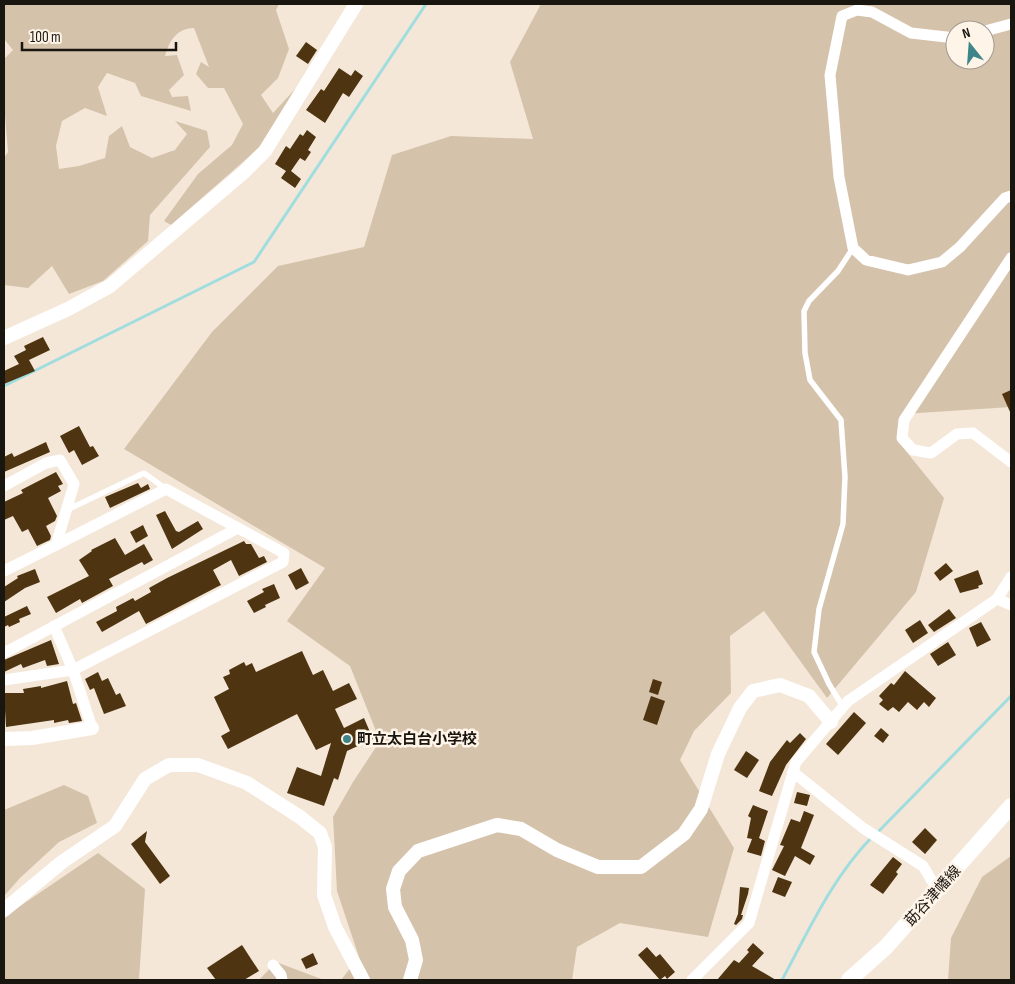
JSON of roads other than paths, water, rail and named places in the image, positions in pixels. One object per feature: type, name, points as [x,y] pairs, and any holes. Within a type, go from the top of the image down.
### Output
[{"type":"main road","name":"莇谷津幡線","points":[[849,980],[886,946],[938,891],[1011,806]]},
{"type":"street","points":[[4,338],[68,309],[110,286],[243,172],[265,151],[356,4]]},
{"type":"street","points":[[945,37],[911,33],[872,12],[857,10],[842,16],[830,75],[839,176],[853,248],[866,260],[908,270],[942,262],[960,248],[1004,198],[1011,196]]},
{"type":"street","points":[[995,28],[1011,24]]},
{"type":"street","points":[[1011,258],[904,420],[902,438],[914,450],[931,453],[957,434],[973,433],[1011,462]]},
{"type":"street","points":[[4,486],[46,463],[60,460],[74,484],[56,545]]},
{"type":"street","points":[[4,571],[166,488],[284,553],[283,562],[73,670],[4,680]]},
{"type":"street","points":[[4,653],[238,528]]},
{"type":"street","points":[[692,980],[750,923],[796,762],[848,701],[997,598],[1011,577]]},
{"type":"street","points":[[997,598],[1011,605]]},
{"type":"street","points":[[4,739],[32,738],[92,728],[73,670],[54,626]]},
{"type":"street","points":[[410,980],[416,960],[412,940],[394,907],[393,889],[399,871],[418,852],[497,825],[521,829],[557,850],[598,867],[641,867],[684,834],[701,809],[718,754],[740,708],[753,691],[780,686],[809,696],[830,722]]},
{"type":"street","points":[[4,910],[62,862],[115,826],[145,779],[169,765],[198,765],[247,783],[300,817],[320,833],[325,847],[324,895],[335,927],[363,980]]},
{"type":"street","points":[[793,772],[863,828],[923,866],[938,891]]},
{"type":"street","points":[[273,965],[281,974],[282,980]]},
{"type":"lane","points":[[844,707],[829,684],[814,652],[820,609],[843,524],[845,477],[841,420],[810,380],[805,353],[804,310],[809,301],[838,271],[853,248]]},
{"type":"lane","points":[[66,510],[144,473],[166,488]]},
{"type":"waterway","points":[[4,386],[254,262],[426,4]]},
{"type":"waterway","points":[[877,833],[1011,696]]},
{"type":"waterway","points":[[782,980],[833,887],[872,837]]},
{"type":"place","name":"町立太白台小学校","points":[[347,739]]}]
